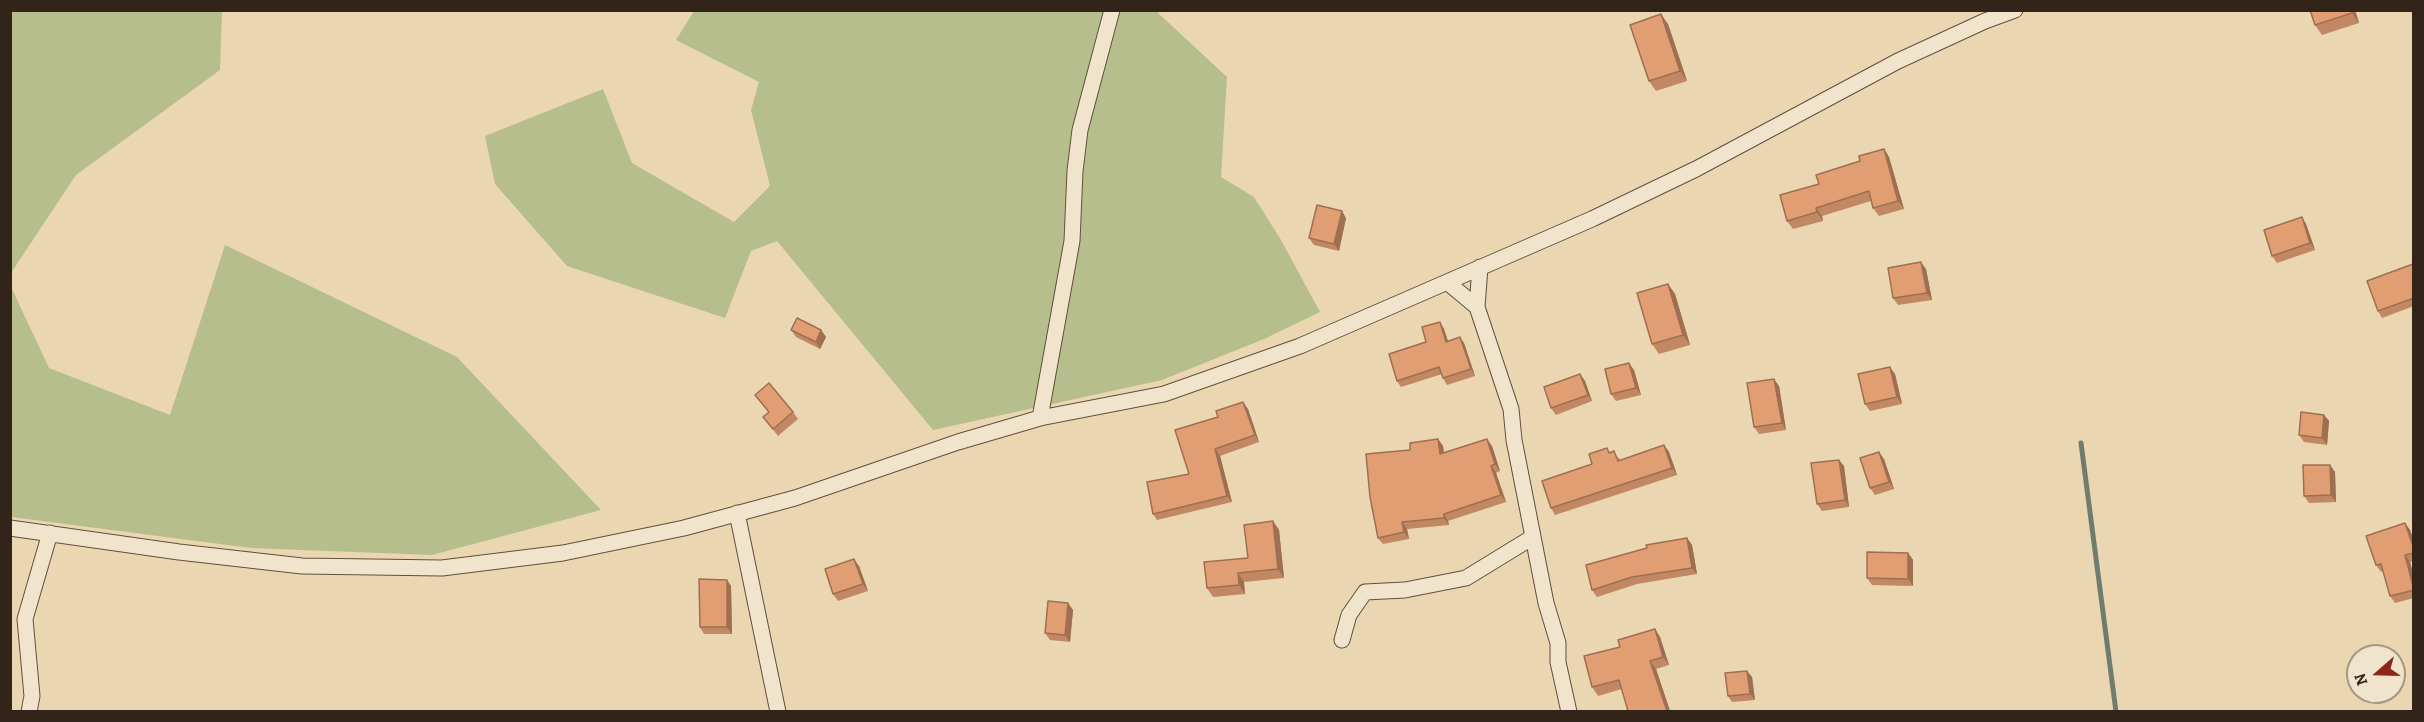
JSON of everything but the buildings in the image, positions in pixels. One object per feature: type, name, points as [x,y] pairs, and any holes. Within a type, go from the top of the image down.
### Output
[{"type":"street","points":[[1040,418],[1072,241],[1074,171],[1080,130],[1112,10]]},
{"type":"street","points":[[10,528],[179,552],[302,566],[442,568],[563,553],[684,528],[795,498],[958,442],[1040,418],[1164,394],[1300,346],[1592,219],[1696,169],[1898,61],[1985,21],[2015,10]]},
{"type":"street","points":[[1480,267],[1477,308],[1511,409],[1514,440],[1546,603],[1558,643],[1558,662],[1569,711]]},
{"type":"street","points":[[1447,282],[1477,308]]},
{"type":"street","points":[[737,513],[778,711]]},
{"type":"street","points":[[28,711],[32,696],[25,619],[50,534]]},
{"type":"street","points":[[1342,640],[1349,615],[1365,592],[1405,591],[1466,578],[1533,537]]},
{"type":"green space","points":[[11,10],[222,11],[220,70],[76,175],[11,273]]},
{"type":"green space","points":[[694,11],[1159,11],[1158,13],[1227,77],[1221,177],[1254,197],[1281,240],[1320,312],[1264,339],[1162,380],[933,430],[777,241],[751,251],[725,318],[567,266],[495,184],[485,136],[603,89],[632,163],[734,222],[770,186],[751,110],[759,82],[676,40]]},
{"type":"green space","points":[[225,245],[457,357],[601,510],[432,555],[251,548],[11,517],[11,287],[49,368],[170,415]]},
{"type":"waterway","points":[[2081,443],[2116,712]]}]
